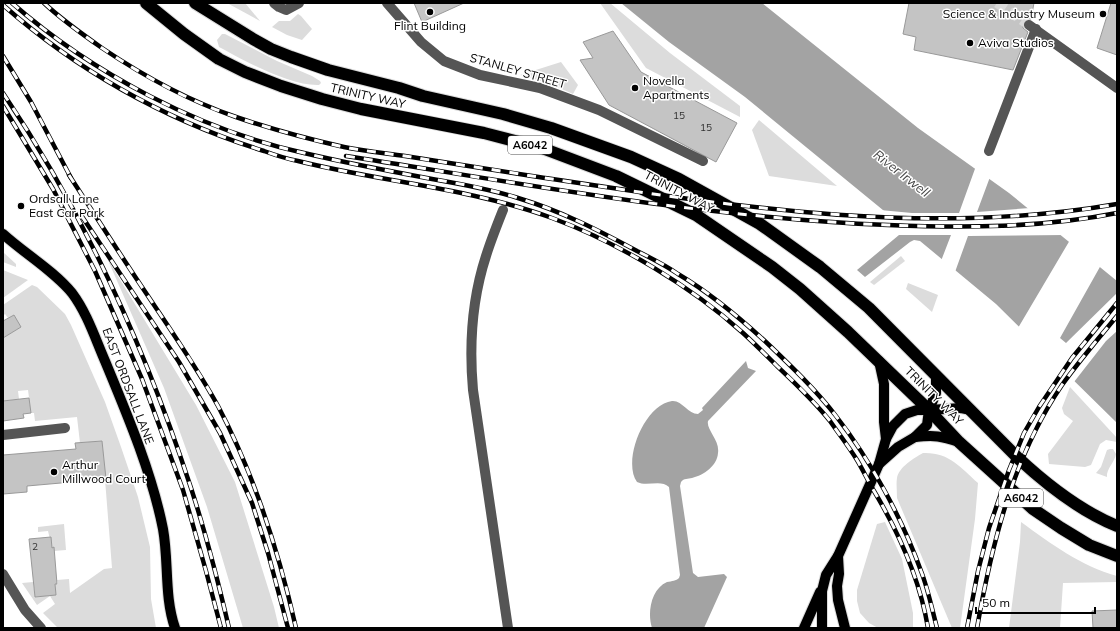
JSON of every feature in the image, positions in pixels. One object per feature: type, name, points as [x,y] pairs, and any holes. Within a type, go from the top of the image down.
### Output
[{"type":"highway","name":"TRINITY WAY","points":[[146,3],[184,34],[219,59],[245,72],[322,99],[361,109],[484,133],[542,148],[616,176],[696,215],[772,267],[800,289],[848,332],[929,410],[959,442],[1034,509],[1089,545],[1117,556]]},
{"type":"highway","name":"TRINITY WAY","points":[[195,3],[271,49],[328,70],[399,88],[423,96],[503,114],[551,128],[631,157],[679,179],[760,224],[820,267],[869,308],[1018,458],[1042,480],[1076,504],[1117,526]]},
{"type":"main road","name":"EAST ORDSALL LANE","points":[[3,234],[63,283],[80,305],[91,328],[122,402],[147,471],[156,502],[163,531],[170,614],[175,628]]},
{"type":"main road","points":[[879,362],[884,384],[884,422],[886,439]]},
{"type":"main road","points":[[915,438],[927,425],[929,410],[936,393],[936,376]]},
{"type":"main road","points":[[804,628],[826,575],[838,556],[879,464],[886,439],[893,426],[905,414],[917,410],[961,408],[971,410]]},
{"type":"main road","points":[[879,464],[898,447],[915,438],[932,435],[942,436],[959,442]]},
{"type":"main road","points":[[838,556],[838,600],[845,628]]},
{"type":"main road","points":[[822,628],[821,606],[823,585]]},
{"type":"street","points":[[274,3],[279,8],[286,10],[299,3]]},
{"type":"street","name":"STANLEY STREET","points":[[387,3],[421,42],[444,62],[480,75],[540,88],[599,110],[703,161]]},
{"type":"street","points":[[989,151],[1035,29],[1117,88]]},
{"type":"street","points":[[503,210],[485,257],[479,283],[471,337],[471,360],[473,390],[508,628]]},
{"type":"street","points":[[3,435],[65,428]]},
{"type":"street","points":[[3,574],[25,610],[41,628]]},
{"type":"shaded area","points":[[227,3],[245,3],[260,21]]},
{"type":"shaded area","points":[[600,3],[610,3],[670,53],[740,106],[740,117],[646,68]]},
{"type":"shaded area","points":[[298,14],[312,29],[302,40],[287,35],[272,27],[279,21],[290,21]]},
{"type":"shaded area","points":[[222,34],[225,34],[277,61],[312,76],[321,83],[319,85],[307,84],[268,72],[219,47],[217,40]]},
{"type":"shaded area","points":[[561,62],[578,85],[573,94],[548,83],[520,75]]},
{"type":"shaded area","points":[[759,120],[837,186],[769,176],[752,130]]},
{"type":"shaded area","points":[[3,252],[16,264],[16,267],[3,262]]},
{"type":"shaded area","points":[[901,256],[905,261],[874,285],[870,282]]},
{"type":"shaded area","points":[[107,258],[196,405],[235,482],[274,607],[279,628],[243,628],[207,507],[164,388]]},
{"type":"shaded area","points":[[3,270],[28,280],[3,298]]},
{"type":"shaded area","points":[[908,283],[938,295],[932,312],[906,289]]},
{"type":"shaded area","points":[[32,285],[37,287],[65,314],[105,402],[138,497],[150,547],[151,599],[156,628],[58,628],[43,613],[55,604],[50,596],[37,605],[22,583],[33,582],[35,597],[56,595],[55,584],[58,584],[57,580],[69,579],[70,593],[104,569],[112,568],[102,441],[80,443],[77,417],[35,421],[34,413],[31,413],[28,390],[18,391],[19,399],[3,401],[3,338],[21,327],[14,315],[8,318],[5,314],[3,316],[3,305]]},
{"type":"shaded area","points":[[1070,387],[1117,438],[1117,442],[1106,440],[1100,444],[1091,465],[1085,467],[1049,464],[1048,454],[1073,421],[1064,414],[1062,408]]},
{"type":"shaded area","points":[[1113,449],[1116,454],[1108,471],[1107,477],[1096,473],[1101,467],[1107,450]]},
{"type":"shaded area","points":[[923,453],[932,453],[947,458],[960,466],[978,483],[975,519],[960,628],[952,628],[897,498],[898,474],[907,463]]},
{"type":"shaded area","points":[[885,522],[902,559],[913,613],[913,628],[878,628],[869,623],[860,613],[857,601],[857,590],[877,524]]},
{"type":"shaded area","points":[[1021,522],[1067,554],[1104,572],[1117,576],[1117,582],[1063,583],[1060,628],[1009,628],[1020,542]]},
{"type":"shaded area","points":[[64,524],[66,550],[54,551],[48,531],[38,532],[38,527]]},
{"type":"water","name":"River Irwell","points":[[621,3],[762,3],[918,128],[1009,193],[1117,281],[1117,423],[996,304],[920,241],[914,240],[910,242],[865,277],[857,270],[902,232],[900,224],[745,97],[669,42]]},
{"type":"water","points":[[746,361],[748,368],[756,371],[708,421],[709,428],[718,448],[715,462],[701,475],[683,480],[680,486],[693,573],[698,577],[724,574],[727,577],[704,628],[652,628],[650,609],[657,590],[667,582],[677,580],[680,575],[669,487],[658,483],[645,484],[637,482],[633,473],[632,461],[638,435],[653,412],[662,405],[672,401],[676,401],[691,412],[698,414]]},
{"type":"pier","points":[[976,166],[990,177],[977,212],[1030,208],[1064,235],[968,236],[955,272],[941,261],[951,235],[897,235],[900,231],[899,225],[880,210],[912,213],[959,213]]},
{"type":"pier","points":[[1070,240],[1101,265],[1060,338],[1066,343],[1117,293],[1117,331],[1106,341],[1074,382],[1018,328]]},
{"type":"building","name":"Flint Building","points":[[414,3],[464,3],[422,22]]},
{"type":"building","name":"Aviva Studios","points":[[909,3],[1034,3],[1031,19],[1026,19],[1023,24],[1023,28],[1028,32],[1013,70],[914,50],[916,37],[903,34]]},
{"type":"building","points":[[1111,3],[1117,3],[1117,55],[1097,48]]},
{"type":"building","name":"Novella Apartments","points":[[613,31],[641,72],[737,123],[716,162],[609,105],[580,60],[593,58],[583,42]]},
{"type":"building","points":[[14,315],[21,327],[3,338],[3,321]]},
{"type":"building","points":[[29,398],[31,413],[23,414],[24,418],[3,421],[3,401]]},
{"type":"building","name":"Arthur Millwood Court","points":[[102,441],[106,479],[27,486],[27,492],[3,494],[3,455],[76,449],[75,443]]},
{"type":"building","points":[[51,537],[52,548],[54,547],[57,584],[55,584],[56,595],[35,597],[29,539]]},
{"type":"building","points":[[1117,610],[1117,628],[1093,628],[1092,611]]},
{"type":"tunnel","points":[[997,3],[1029,25]]},
{"type":"railway","points":[[12,3],[43,29],[77,53],[149,96],[187,114],[226,130],[265,143],[368,167],[475,187],[534,203],[564,215],[608,236],[663,265],[702,289],[746,324],[785,360],[820,397],[849,433],[884,490],[905,531],[928,592],[937,628]]},
{"type":"railway","points":[[44,3],[65,21],[102,48],[134,69],[183,95],[200,103],[249,121],[276,130],[330,144],[605,187],[751,207],[824,214],[898,218],[971,218],[1044,214],[1117,204]]},
{"type":"railway","points":[[3,5],[62,52],[94,73],[126,92],[193,125],[228,139],[290,159],[362,175],[490,199],[552,218],[602,239],[677,282],[723,316],[743,333],[818,406],[830,421],[857,460],[892,523],[920,592],[928,628]]},
{"type":"railway","points":[[3,56],[31,102],[71,178]]},
{"type":"railway","points":[[3,93],[60,186],[86,234],[133,334],[154,385],[191,488],[212,558],[229,628]]},
{"type":"railway","points":[[3,106],[53,189],[95,271],[142,379],[183,490],[221,628]]},
{"type":"railway","points":[[346,156],[616,198],[752,215],[820,221],[917,226],[1002,226],[1060,222],[1117,213]]},
{"type":"railway","points":[[69,175],[184,350],[218,406],[243,459],[264,514],[282,571],[296,628]]},
{"type":"railway","points":[[81,215],[179,362],[220,433],[252,503],[268,553],[288,628]]},
{"type":"railway","points":[[967,628],[978,571],[989,528],[1009,470],[1024,433],[1039,407],[1072,358],[1117,303]]},
{"type":"railway","points":[[977,628],[998,533],[1007,502],[1030,441],[1062,385],[1117,316]]},
{"type":"place","name":"Flint Building","points":[[430,12]]},
{"type":"place","name":"Science & Industry Museum","points":[[1103,14]]},
{"type":"place","name":"Aviva Studios","points":[[970,43]]},
{"type":"place","name":"Novella Apartments","points":[[635,88]]},
{"type":"place","name":"Ordsall Lane East Car Park","points":[[21,206]]},
{"type":"place","name":"Arthur Millwood Court","points":[[54,472]]}]
